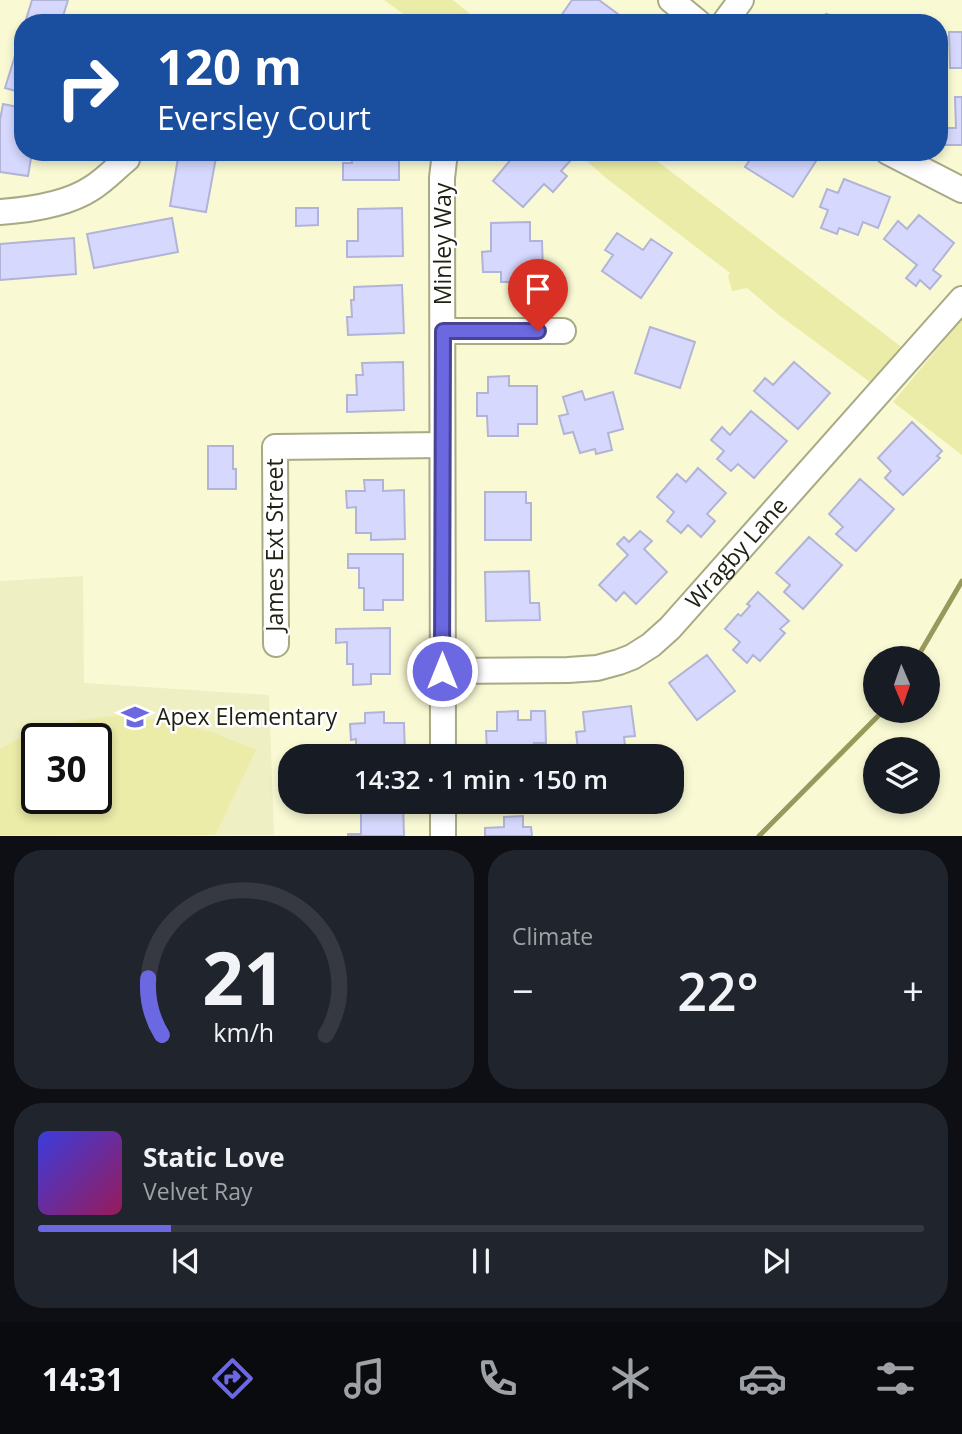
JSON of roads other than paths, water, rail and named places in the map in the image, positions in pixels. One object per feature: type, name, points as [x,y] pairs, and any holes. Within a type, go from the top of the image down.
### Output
[{"type":"street","points":[[671,0],[688,14]]},
{"type":"street","points":[[0,212],[41,206],[79,194],[91,189],[125,161]]},
{"type":"street","name":"Minley Way","points":[[443,744],[444,161]]},
{"type":"street","points":[[906,161],[962,190]]},
{"type":"street","name":"Wragby Lane","points":[[442,671],[584,670],[619,662],[651,645],[670,628],[962,299]]},
{"type":"street","points":[[443,331],[562,331]]},
{"type":"street","name":"James Ext Street","points":[[276,644],[275,447],[442,446]]},
{"type":"street","points":[[443,814],[443,835]]},
{"type":"waterway","points":[[924,646],[962,581]]},
{"type":"waterway","points":[[759,836],[871,723]]},
{"type":"place","name":"Apex Elementary","points":[[135,717]]}]
